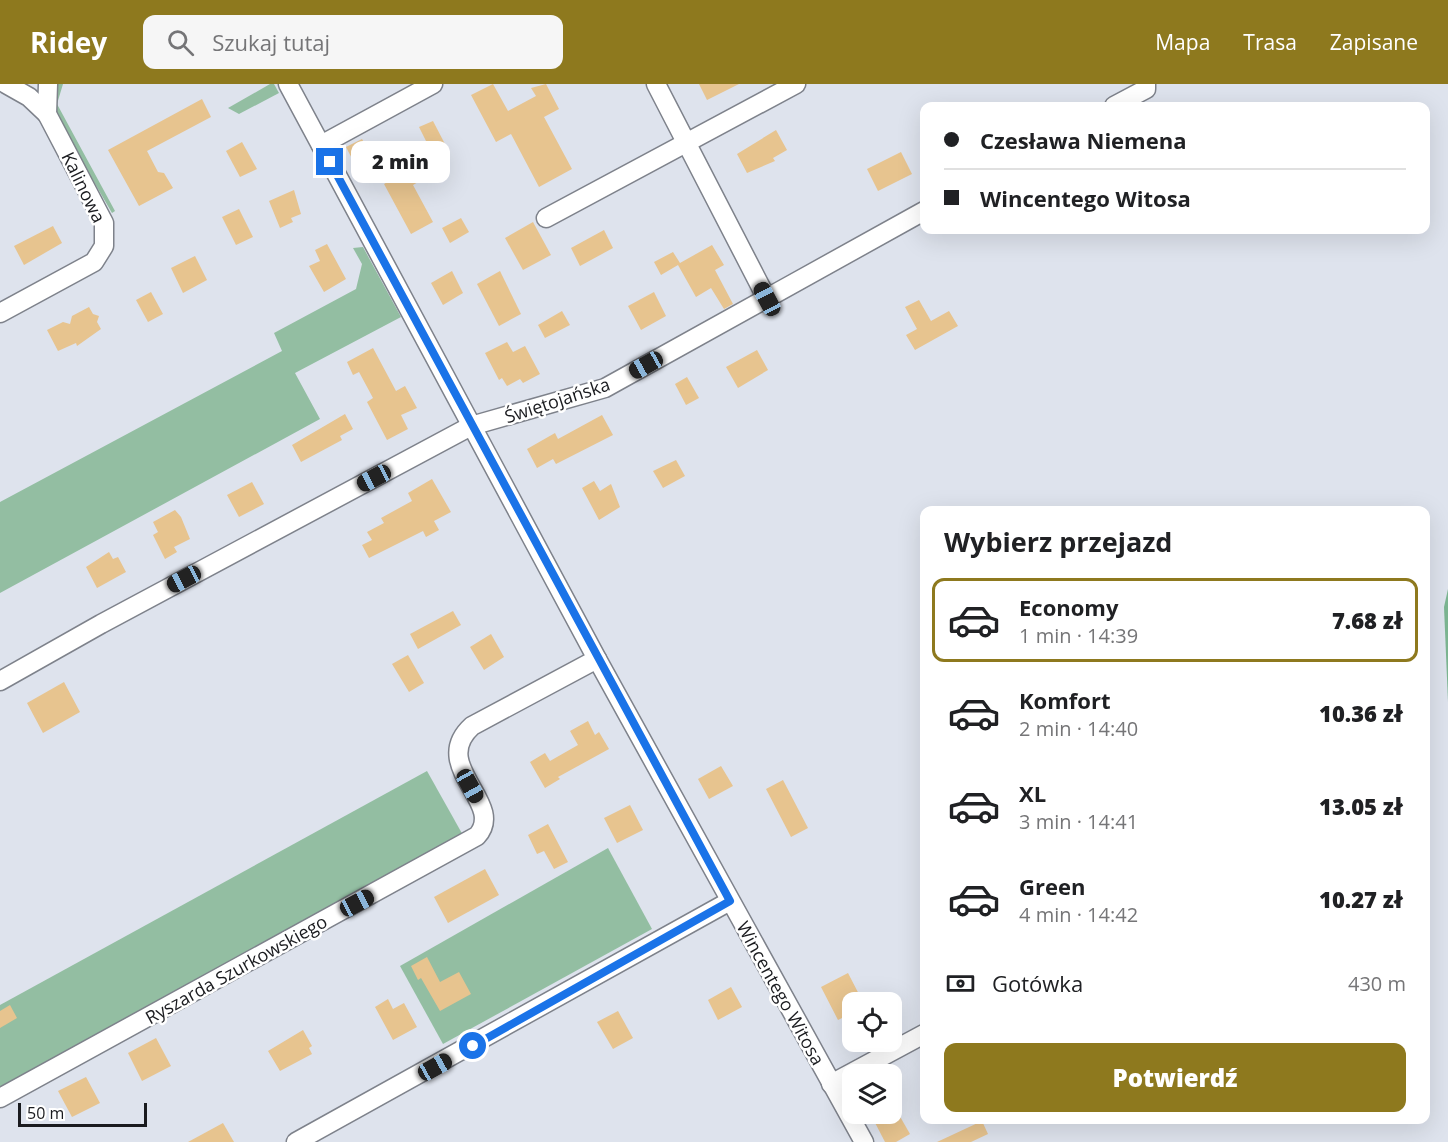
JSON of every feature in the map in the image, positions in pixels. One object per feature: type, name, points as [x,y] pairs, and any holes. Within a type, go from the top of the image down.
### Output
[{"type":"street","name":"Kalinowa","points":[[0,313],[94,262],[104,246],[104,223],[47,114],[29,97],[6,84]]},
{"type":"street","name":"Kalinowa","points":[[47,114],[48,84]]},
{"type":"street","name":"Wincentego Witosa","points":[[288,84],[597,659],[864,1142]]},
{"type":"street","points":[[321,145],[433,84]]},
{"type":"street","points":[[656,84],[767,299]]},
{"type":"street","points":[[546,218],[796,84]]},
{"type":"street","points":[[1120,102],[1146,86]]},
{"type":"street","name":"Świętojańska","points":[[0,681],[108,620],[471,426],[605,388],[920,214]]},
{"type":"street","name":"Ryszarda Szurkowskiego","points":[[0,1098],[477,836],[485,827],[485,816],[461,771],[459,743],[472,726],[597,659]]},
{"type":"street","points":[[296,1142],[730,901]]},
{"type":"street","points":[[831,1084],[920,1036]]},
{"type":"green space","points":[[57,84],[63,84],[57,104],[115,211],[112,213],[59,122],[54,105]]},
{"type":"green space","points":[[270,84],[274,84],[279,93],[239,114],[228,108]]},
{"type":"green space","points":[[363,247],[401,317],[295,373],[320,419],[0,593],[0,502],[282,351],[274,333],[356,289],[362,264],[353,248]]},
{"type":"green space","points":[[1448,589],[1448,702],[1444,607]]},
{"type":"green space","points":[[427,771],[464,837],[0,1089],[0,1005]]},
{"type":"green space","points":[[608,848],[652,929],[443,1044],[400,966]]},
{"type":"building","points":[[493,84],[508,111],[536,96],[531,88],[546,84],[559,109],[544,117],[572,169],[539,187],[511,134],[496,142],[471,95]]},
{"type":"building","points":[[699,84],[739,84],[707,100]]},
{"type":"building","points":[[202,99],[211,117],[147,151],[158,172],[164,173],[173,188],[139,206],[108,150]]},
{"type":"building","points":[[433,121],[446,146],[432,153],[419,127]]},
{"type":"building","points":[[776,130],[787,150],[773,158],[775,161],[747,173],[737,154]]},
{"type":"building","points":[[362,139],[377,165],[360,174],[346,147]]},
{"type":"building","points":[[242,142],[257,169],[240,177],[226,151]]},
{"type":"building","points":[[901,152],[912,174],[878,191],[867,169]]},
{"type":"building","points":[[430,158],[437,171],[413,185],[433,222],[411,234],[384,184]]},
{"type":"building","points":[[294,190],[301,214],[291,218],[293,222],[280,228],[269,201]]},
{"type":"building","points":[[239,209],[253,237],[236,245],[222,217]]},
{"type":"building","points":[[461,218],[469,232],[450,243],[442,228]]},
{"type":"building","points":[[533,222],[551,255],[523,270],[505,238]]},
{"type":"building","points":[[53,226],[62,243],[24,265],[14,246]]},
{"type":"building","points":[[604,230],[613,248],[580,266],[571,248]]},
{"type":"building","points":[[327,244],[346,279],[324,292],[309,266],[320,261],[315,250]]},
{"type":"building","points":[[712,245],[724,265],[715,270],[733,304],[724,309],[711,288],[696,297],[678,265],[661,275],[654,262],[673,252],[680,263]]},
{"type":"building","points":[[195,256],[207,280],[183,293],[171,268]]},
{"type":"building","points":[[452,271],[463,293],[443,305],[431,283]]},
{"type":"building","points":[[500,271],[521,314],[499,326],[477,284]]},
{"type":"building","points":[[151,292],[163,314],[148,322],[136,300]]},
{"type":"building","points":[[654,292],[666,316],[641,330],[628,306]]},
{"type":"building","points":[[919,300],[931,321],[949,311],[958,326],[915,350],[906,335],[917,329],[905,307]]},
{"type":"building","points":[[89,307],[93,314],[99,316],[97,322],[101,329],[77,346],[76,343],[58,351],[47,330],[63,322],[70,324],[72,316]]},
{"type":"building","points":[[562,311],[570,325],[545,338],[538,325]]},
{"type":"building","points":[[507,342],[513,352],[525,346],[540,374],[523,383],[520,379],[507,386],[502,378],[499,380],[485,353]]},
{"type":"building","points":[[373,348],[396,391],[405,386],[417,408],[401,415],[408,429],[387,440],[367,402],[373,398],[359,372],[353,375],[347,362]]},
{"type":"building","points":[[757,350],[768,370],[738,388],[726,367]]},
{"type":"building","points":[[687,377],[699,398],[686,405],[675,384]]},
{"type":"building","points":[[345,414],[353,429],[340,436],[342,440],[301,462],[292,445]]},
{"type":"building","points":[[602,415],[613,435],[556,464],[553,459],[537,468],[527,449],[555,433],[558,439]]},
{"type":"building","points":[[676,460],[685,476],[663,488],[653,471]]},
{"type":"building","points":[[432,479],[451,512],[434,521],[439,530],[426,537],[423,531],[369,558],[362,545],[372,540],[367,532],[384,523],[381,518],[412,501],[408,493]]},
{"type":"building","points":[[594,481],[600,491],[611,484],[620,507],[599,520],[582,488]]},
{"type":"building","points":[[252,482],[264,504],[239,517],[227,495]]},
{"type":"building","points":[[175,510],[181,517],[190,539],[174,547],[177,552],[165,559],[153,535],[158,532],[153,522]]},
{"type":"building","points":[[109,552],[113,559],[118,557],[126,572],[97,588],[86,567]]},
{"type":"building","points":[[453,611],[461,625],[418,649],[410,634]]},
{"type":"building","points":[[491,634],[504,657],[484,670],[470,647]]},
{"type":"building","points":[[408,655],[424,683],[409,692],[392,664]]},
{"type":"building","points":[[64,682],[80,712],[43,733],[27,703]]},
{"type":"building","points":[[588,721],[595,735],[599,732],[609,749],[558,777],[560,779],[545,788],[530,762],[545,753],[550,761],[578,745],[570,731]]},
{"type":"building","points":[[721,766],[733,786],[709,799],[698,779]]},
{"type":"building","points":[[783,780],[808,828],[791,837],[766,789]]},
{"type":"building","points":[[630,805],[643,830],[617,843],[604,818]]},
{"type":"building","points":[[548,824],[568,862],[554,869],[544,851],[537,854],[528,835]]},
{"type":"building","points":[[485,869],[499,895],[448,923],[434,897]]},
{"type":"building","points":[[427,957],[440,982],[459,972],[471,994],[440,1011],[421,978],[418,980],[411,966]]},
{"type":"building","points":[[848,973],[858,992],[842,992],[842,1018],[838,1020],[821,987]]},
{"type":"building","points":[[731,987],[742,1007],[718,1020],[708,1000]]},
{"type":"building","points":[[388,999],[393,1009],[404,1003],[417,1027],[393,1040],[375,1007]]},
{"type":"building","points":[[10,1005],[17,1018],[0,1028],[0,1011]]},
{"type":"building","points":[[618,1011],[633,1038],[613,1049],[597,1022]]},
{"type":"building","points":[[303,1030],[312,1046],[309,1048],[312,1054],[280,1071],[268,1051]]},
{"type":"building","points":[[156,1038],[171,1066],[142,1081],[128,1053]]},
{"type":"building","points":[[86,1077],[100,1103],[72,1117],[58,1091]]},
{"type":"building","points":[[902,1120],[910,1134],[896,1142],[885,1142],[876,1124],[902,1124]]},
{"type":"building","points":[[223,1123],[234,1142],[188,1142]]},
{"type":"building","points":[[976,1124],[983,1124],[988,1134],[971,1142],[937,1142]]},
{"type":"route","points":[[330,162],[730,901],[473,1046]]}]
